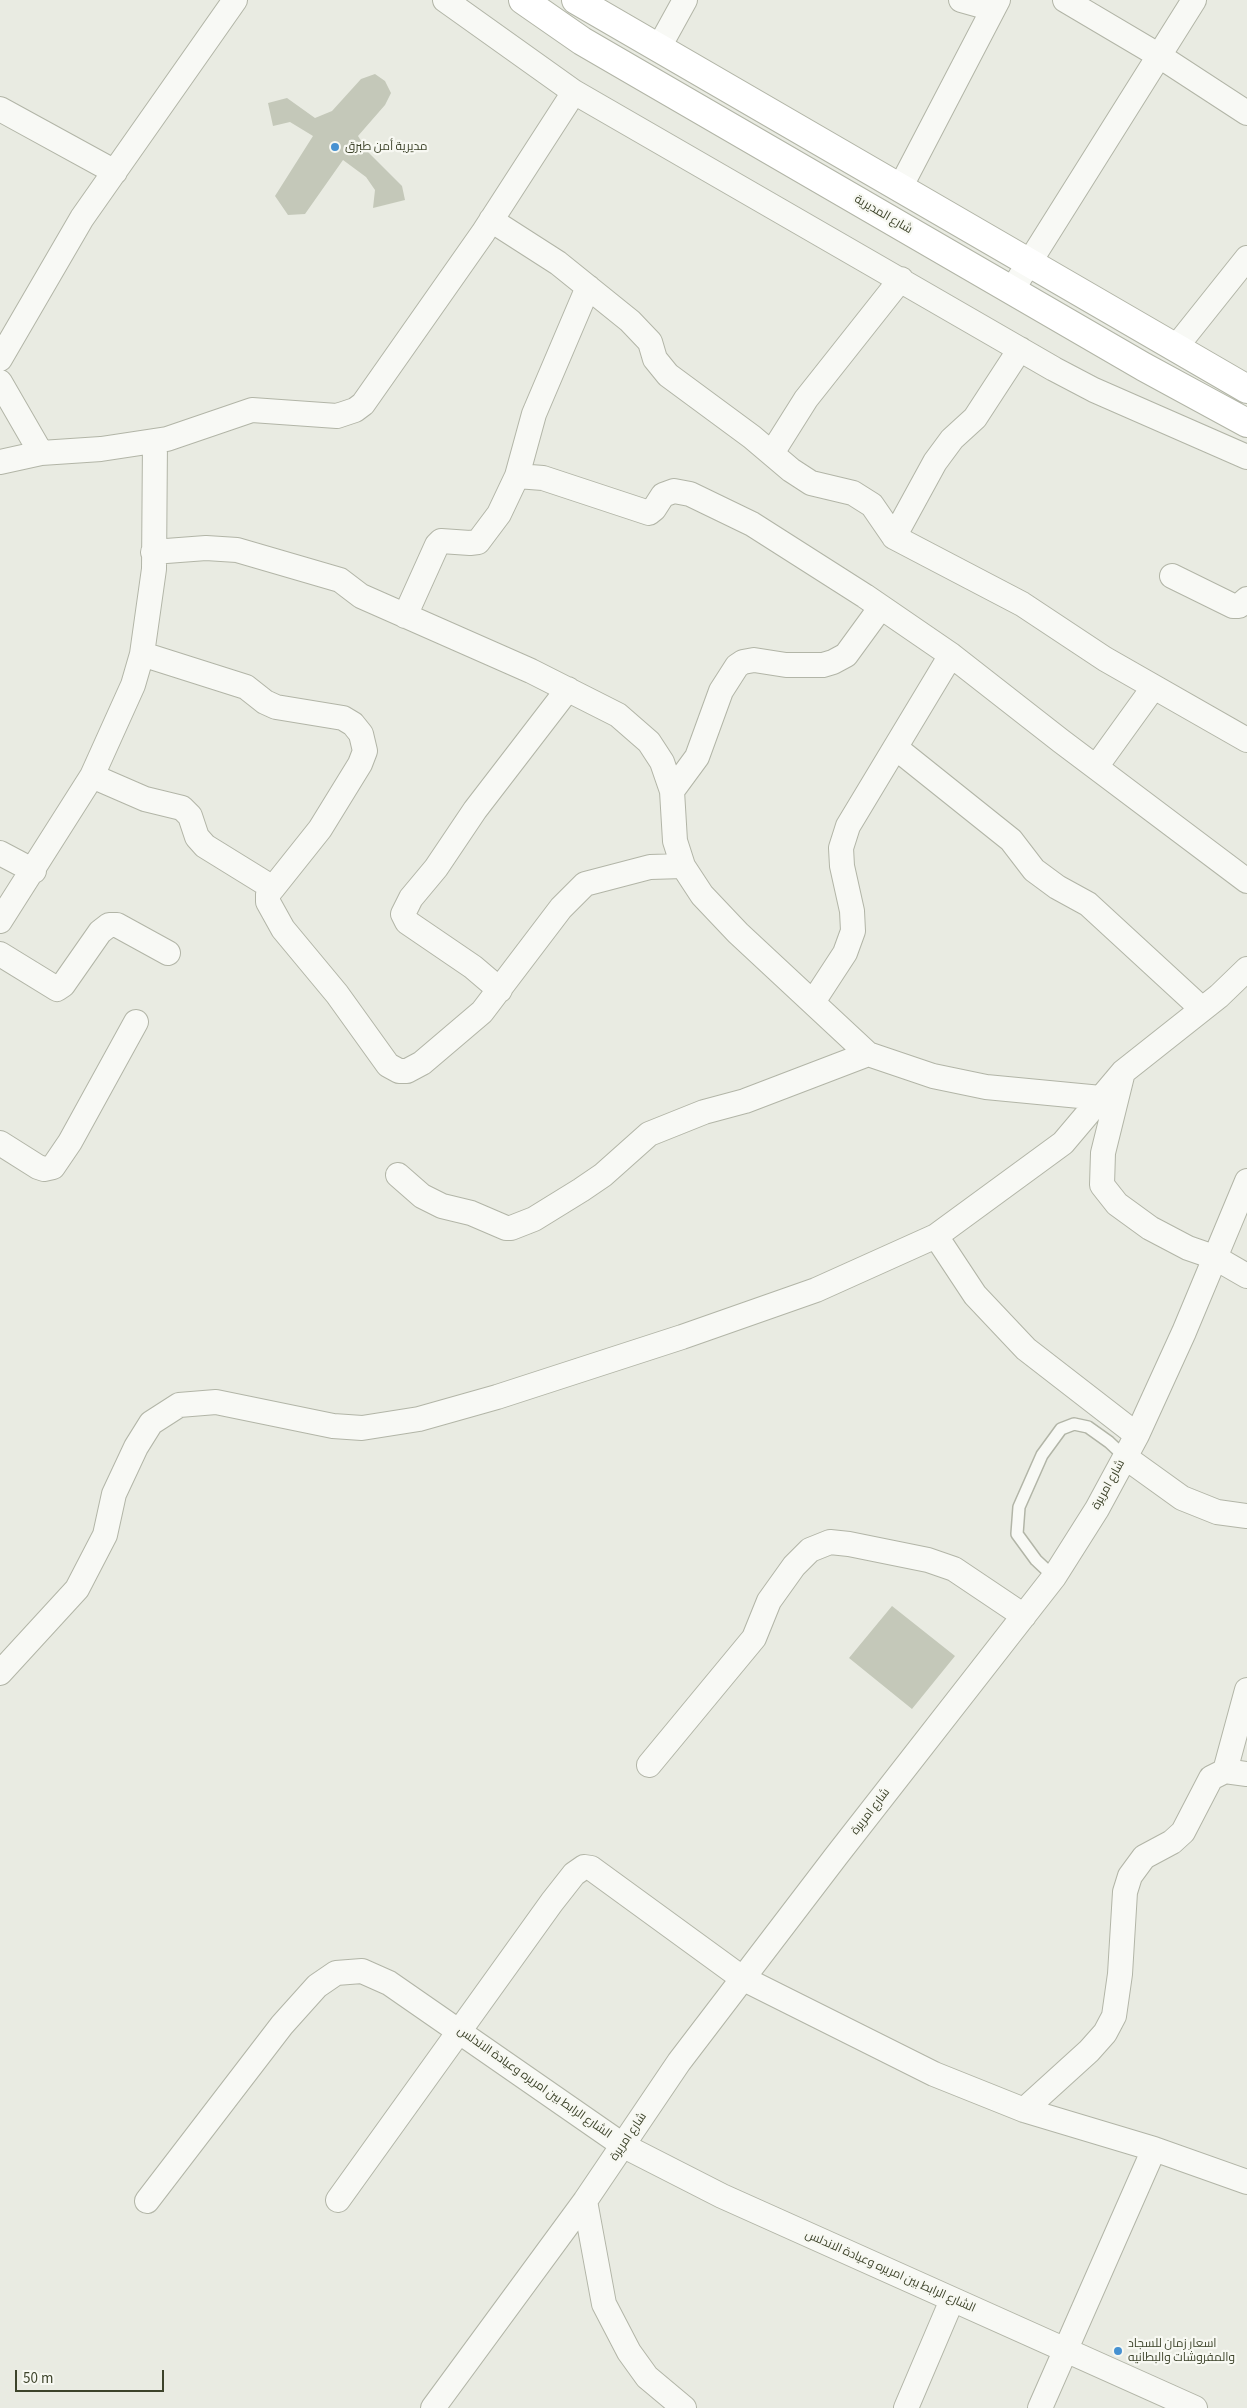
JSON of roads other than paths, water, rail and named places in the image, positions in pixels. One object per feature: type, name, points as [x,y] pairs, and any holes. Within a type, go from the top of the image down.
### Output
[{"type":"main road","name":"شارع المديرية","points":[[523,0],[582,40],[644,77],[1144,367],[1247,423]]},
{"type":"main road","points":[[576,0],[1028,264],[1247,389]]},
{"type":"street","points":[[0,359],[82,218],[235,0]]},
{"type":"street","points":[[444,0],[574,92],[1020,349],[1094,390],[1247,457]]},
{"type":"street","points":[[658,49],[685,0]]},
{"type":"street","points":[[900,188],[995,4],[961,0]]},
{"type":"street","points":[[1065,0],[1158,55],[1247,113]]},
{"type":"street","points":[[1012,290],[1194,0]]},
{"type":"street","points":[[0,462],[40,453],[101,449],[155,440],[192,432],[252,410],[337,416],[355,410],[363,404],[491,220],[574,92]]},
{"type":"street","points":[[0,109],[114,172]]},
{"type":"street","points":[[491,220],[558,263],[630,321],[650,342],[655,359],[668,375],[810,482],[853,494],[872,505],[894,537],[1022,604],[1153,688],[1247,740]]},
{"type":"street","points":[[1176,347],[1247,258]]},
{"type":"street","points":[[772,454],[806,399],[901,279]]},
{"type":"street","points":[[406,616],[437,545],[441,541],[470,544],[478,542],[500,514],[517,476],[534,414],[588,287]]},
{"type":"street","points":[[894,537],[935,462],[952,439],[975,418],[1020,349]]},
{"type":"street","points":[[0,382],[40,453]]},
{"type":"street","points":[[0,921],[34,871],[92,776],[133,685],[142,654],[154,569],[155,440]]},
{"type":"street","points":[[517,476],[543,478],[649,513],[663,495],[674,491],[690,494],[752,524],[881,607],[951,655],[1247,881]]},
{"type":"street","points":[[153,552],[206,548],[237,550],[340,580],[361,596],[568,689],[618,715],[649,742],[662,762],[672,791],[675,841],[683,866],[702,895],[714,909],[868,1054],[933,1076],[986,1087],[1101,1098]]},
{"type":"street","points":[[1172,576],[1233,606],[1239,606],[1247,599]]},
{"type":"street","points":[[672,791],[697,757],[721,691],[737,666],[743,662],[754,660],[786,665],[823,665],[833,662],[846,655],[881,607]]},
{"type":"street","points":[[142,654],[246,687],[265,702],[276,707],[343,718],[353,724],[362,734],[365,751],[360,764],[320,830],[268,894],[268,902],[283,929],[337,994],[388,1065],[399,1071],[407,1071],[422,1063],[482,1012],[561,908],[585,884],[650,867],[683,866]]},
{"type":"street","points":[[813,1002],[845,953],[853,931],[852,911],[842,866],[841,848],[848,826],[951,655]]},
{"type":"street","points":[[1096,767],[1153,688]]},
{"type":"street","points":[[500,990],[474,967],[407,922],[403,914],[404,908],[475,810],[568,689]]},
{"type":"street","points":[[896,748],[1011,840],[1034,870],[1057,887],[1088,904],[1201,1008]]},
{"type":"street","points":[[92,776],[144,800],[182,808],[190,816],[197,837],[205,846],[273,888]]},
{"type":"street","points":[[0,853],[34,871]]},
{"type":"street","points":[[0,954],[56,989],[63,985],[100,932],[109,925],[117,925],[168,953]]},
{"type":"street","points":[[0,1673],[77,1590],[105,1535],[114,1494],[136,1448],[152,1423],[179,1405],[216,1402],[333,1426],[362,1428],[419,1419],[497,1397],[816,1290],[936,1236],[1063,1143],[1123,1072],[1201,1008],[1219,996],[1247,969]]},
{"type":"street","points":[[0,1143],[38,1167],[44,1169],[52,1167],[70,1142],[136,1022]]},
{"type":"street","points":[[398,1175],[422,1196],[442,1206],[471,1213],[506,1228],[511,1228],[534,1219],[588,1185],[649,1134],[704,1112],[745,1101],[868,1054]]},
{"type":"street","points":[[1123,1072],[1103,1153],[1102,1185],[1117,1204],[1150,1228],[1188,1248],[1214,1257],[1247,1276]]},
{"type":"street","name":"شارع امريرة","points":[[433,2408],[585,2201],[679,2062],[742,1978],[1054,1577],[1097,1509],[1136,1435],[1184,1332],[1247,1181]]},
{"type":"street","points":[[936,1236],[975,1295],[1026,1349],[1136,1435]]},
{"type":"street","points":[[1125,1457],[1182,1498],[1218,1512],[1247,1516]]},
{"type":"street","points":[[649,1765],[754,1638],[769,1601],[794,1566],[810,1550],[830,1542],[928,1560],[954,1569],[1024,1616]]},
{"type":"street","points":[[1024,2110],[1068,2072],[1105,2033],[1116,2007],[1125,1892],[1130,1876],[1144,1857],[1161,1846],[1172,1842],[1183,1832],[1210,1778],[1236,1773],[1247,1690]]},
{"type":"street","points":[[338,2200],[552,1902],[574,1874],[584,1867],[591,1868],[742,1978],[934,2074],[1024,2110],[1154,2149],[1247,2182]]},
{"type":"street","name":"الشارع الرابط بين امريره وعيادة الاندلس","points":[[147,2201],[282,2025],[317,1986],[336,1973],[362,1971],[389,1983],[624,2146],[722,2196],[1195,2408]]},
{"type":"street","points":[[1040,2408],[1154,2149]]},
{"type":"street","points":[[585,2201],[604,2304],[629,2352],[647,2377],[684,2408]]},
{"type":"street","points":[[906,2408],[952,2300]]},
{"type":"lane","points":[[1054,1577],[1036,1560],[1017,1534],[1018,1507],[1042,1455],[1061,1429],[1074,1424],[1088,1427],[1109,1442],[1125,1457]]},
{"type":"place","name":"مديرية أمن طبرق","points":[[335,147]]},
{"type":"place","name":"اسعار زمان للسجاد والمفروشات والبطانيه","points":[[1118,2351]]}]
